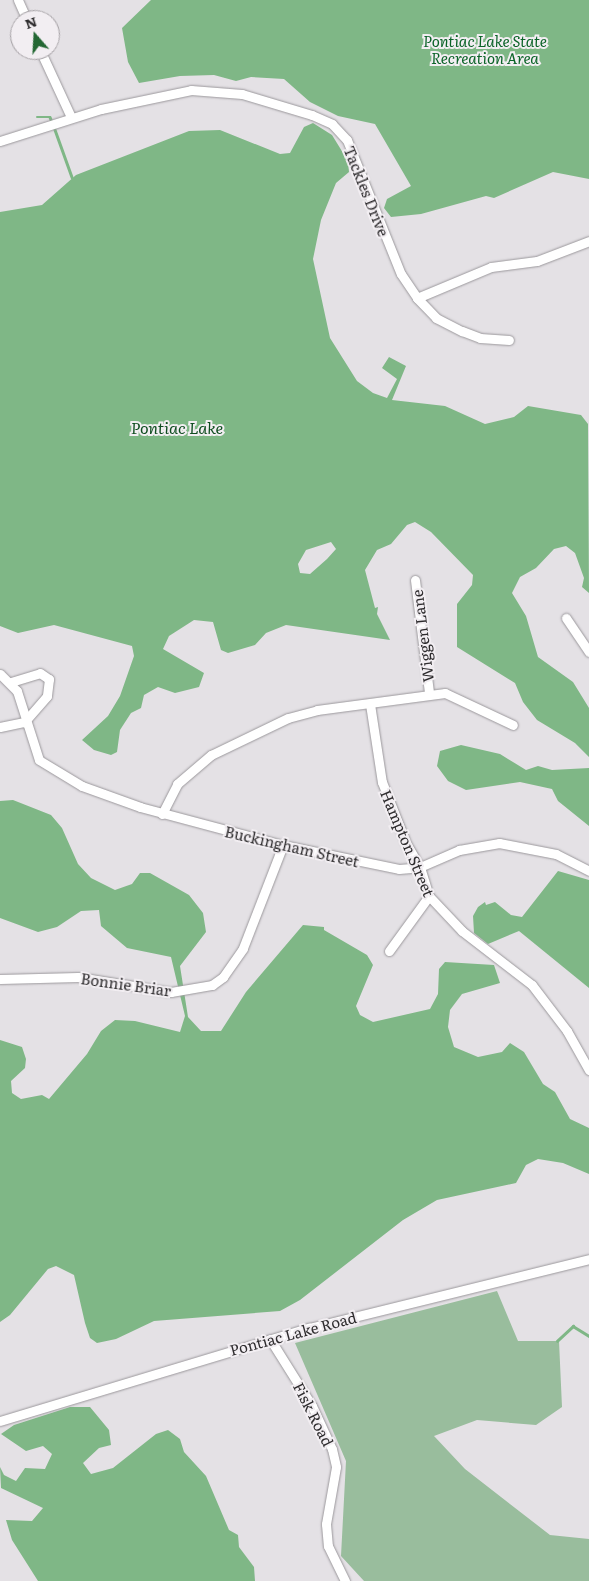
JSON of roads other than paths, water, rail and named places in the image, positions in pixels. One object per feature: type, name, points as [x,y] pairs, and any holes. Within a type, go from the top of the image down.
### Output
[{"type":"street","points":[[45,60],[71,117]]},
{"type":"street","name":"Tackles Drive","points":[[0,141],[71,117],[191,90],[242,94],[281,103],[332,124],[347,140],[401,274],[417,298],[436,318],[480,338],[509,340]]},
{"type":"street","points":[[417,298],[492,267],[537,261],[589,241]]},
{"type":"street","name":"Wiggen Lane","points":[[162,814],[167,798],[190,770],[232,743],[317,710],[370,704],[428,693],[415,580]]},
{"type":"street","points":[[566,618],[589,652]]},
{"type":"street","points":[[0,674],[11,682],[40,673],[49,678],[47,696],[24,722],[0,727]]},
{"type":"street","name":"Buckingham Street","points":[[11,682],[17,691],[24,722],[39,760],[54,772],[162,814],[283,845],[391,867],[420,867],[459,850],[499,843],[556,854],[589,871]]},
{"type":"street","points":[[428,693],[445,693],[462,699],[513,725]]},
{"type":"street","name":"Hampton Street","points":[[370,704],[376,758],[384,790],[420,867],[429,896],[462,931],[532,985],[567,1031],[589,1070]]},
{"type":"street","name":"Bonnie Briar","points":[[0,979],[78,976],[146,990],[183,992],[212,985],[235,961],[278,868],[283,845]]},
{"type":"street","points":[[389,951],[429,896]]},
{"type":"street","name":"Pontiac Lake Road","points":[[0,1421],[270,1339],[589,1260]]},
{"type":"street","name":"Fisk Road","points":[[270,1339],[312,1406],[332,1449],[336,1467],[326,1524],[327,1539],[334,1564],[345,1581]]},
{"type":"water","points":[[151,0],[589,0],[589,179],[553,172],[494,198],[486,196],[421,214],[391,217],[384,208],[387,199],[411,186],[375,124],[338,116],[310,102],[284,79],[251,77],[236,81],[214,75],[180,76],[139,83],[128,62],[122,28]]},
{"type":"water","name":"Pontiac Lake","points":[[313,123],[332,135],[348,161],[349,172],[336,183],[321,220],[313,259],[330,338],[357,381],[373,393],[387,398],[397,379],[382,368],[389,357],[406,366],[392,400],[445,406],[485,424],[514,417],[528,406],[581,415],[588,424],[589,593],[582,587],[584,578],[575,553],[566,546],[554,549],[536,568],[520,577],[512,593],[526,616],[538,657],[573,682],[589,708],[589,757],[575,743],[537,720],[523,702],[515,683],[457,647],[457,604],[472,585],[473,575],[431,532],[415,522],[407,525],[391,544],[377,550],[365,570],[375,608],[378,607],[377,614],[390,640],[286,625],[266,633],[255,645],[228,653],[221,650],[213,622],[194,620],[169,636],[163,649],[204,673],[199,687],[175,693],[158,687],[144,695],[141,708],[131,713],[120,730],[117,752],[111,755],[94,750],[82,740],[108,716],[120,696],[134,656],[132,646],[54,625],[18,633],[0,626],[0,212],[42,205],[76,175],[189,131],[220,130],[280,154],[290,153],[304,127]],"holes":[[[331,542],[336,549],[310,574],[300,573],[298,564],[306,550]]]},
{"type":"water","points":[[461,745],[500,754],[526,770],[538,766],[552,770],[589,768],[589,826],[558,801],[552,789],[520,782],[466,790],[448,781],[437,766],[440,751]]},
{"type":"water","points":[[13,800],[51,815],[62,828],[78,864],[91,878],[115,890],[132,884],[140,873],[150,873],[189,895],[203,913],[206,932],[180,966],[188,1017],[201,1031],[221,1031],[246,992],[303,925],[324,927],[324,930],[367,955],[373,965],[356,1006],[360,1015],[373,1022],[430,1009],[438,994],[439,969],[445,962],[494,965],[500,983],[462,994],[450,1010],[448,1027],[454,1047],[478,1057],[502,1052],[510,1043],[524,1052],[543,1084],[555,1092],[570,1119],[589,1128],[589,1174],[563,1163],[538,1159],[526,1165],[516,1183],[437,1200],[403,1220],[300,1300],[280,1311],[154,1321],[116,1339],[97,1343],[90,1338],[74,1275],[56,1266],[48,1269],[10,1315],[0,1322],[0,1040],[22,1047],[26,1059],[25,1068],[11,1081],[12,1093],[21,1099],[42,1095],[49,1099],[87,1054],[101,1031],[115,1020],[135,1021],[180,1032],[185,1016],[171,957],[127,948],[101,926],[99,910],[81,911],[57,927],[38,932],[0,918],[0,801]]},
{"type":"water","points":[[558,871],[589,880],[589,988],[519,931],[488,944],[474,933],[473,916],[478,907],[485,902],[486,905],[495,902],[511,915],[522,917]]},
{"type":"water","points":[[70,1407],[90,1407],[109,1430],[111,1445],[99,1448],[83,1463],[91,1474],[113,1468],[156,1434],[168,1430],[180,1439],[184,1452],[206,1476],[229,1530],[238,1535],[239,1547],[254,1567],[255,1581],[38,1581],[12,1540],[6,1520],[32,1521],[43,1508],[1,1488],[0,1467],[4,1475],[16,1481],[25,1468],[45,1469],[52,1454],[43,1446],[26,1451],[1,1434],[14,1425]]},
{"type":"waterway","points":[[37,117],[50,117],[52,122]]},
{"type":"waterway","points":[[54,127],[72,177]]},
{"type":"waterway","points":[[557,1341],[573,1326],[589,1336]]},
{"type":"park label","name":"Pontiac Lake State Recreation Area","points":[[485,48]]}]
